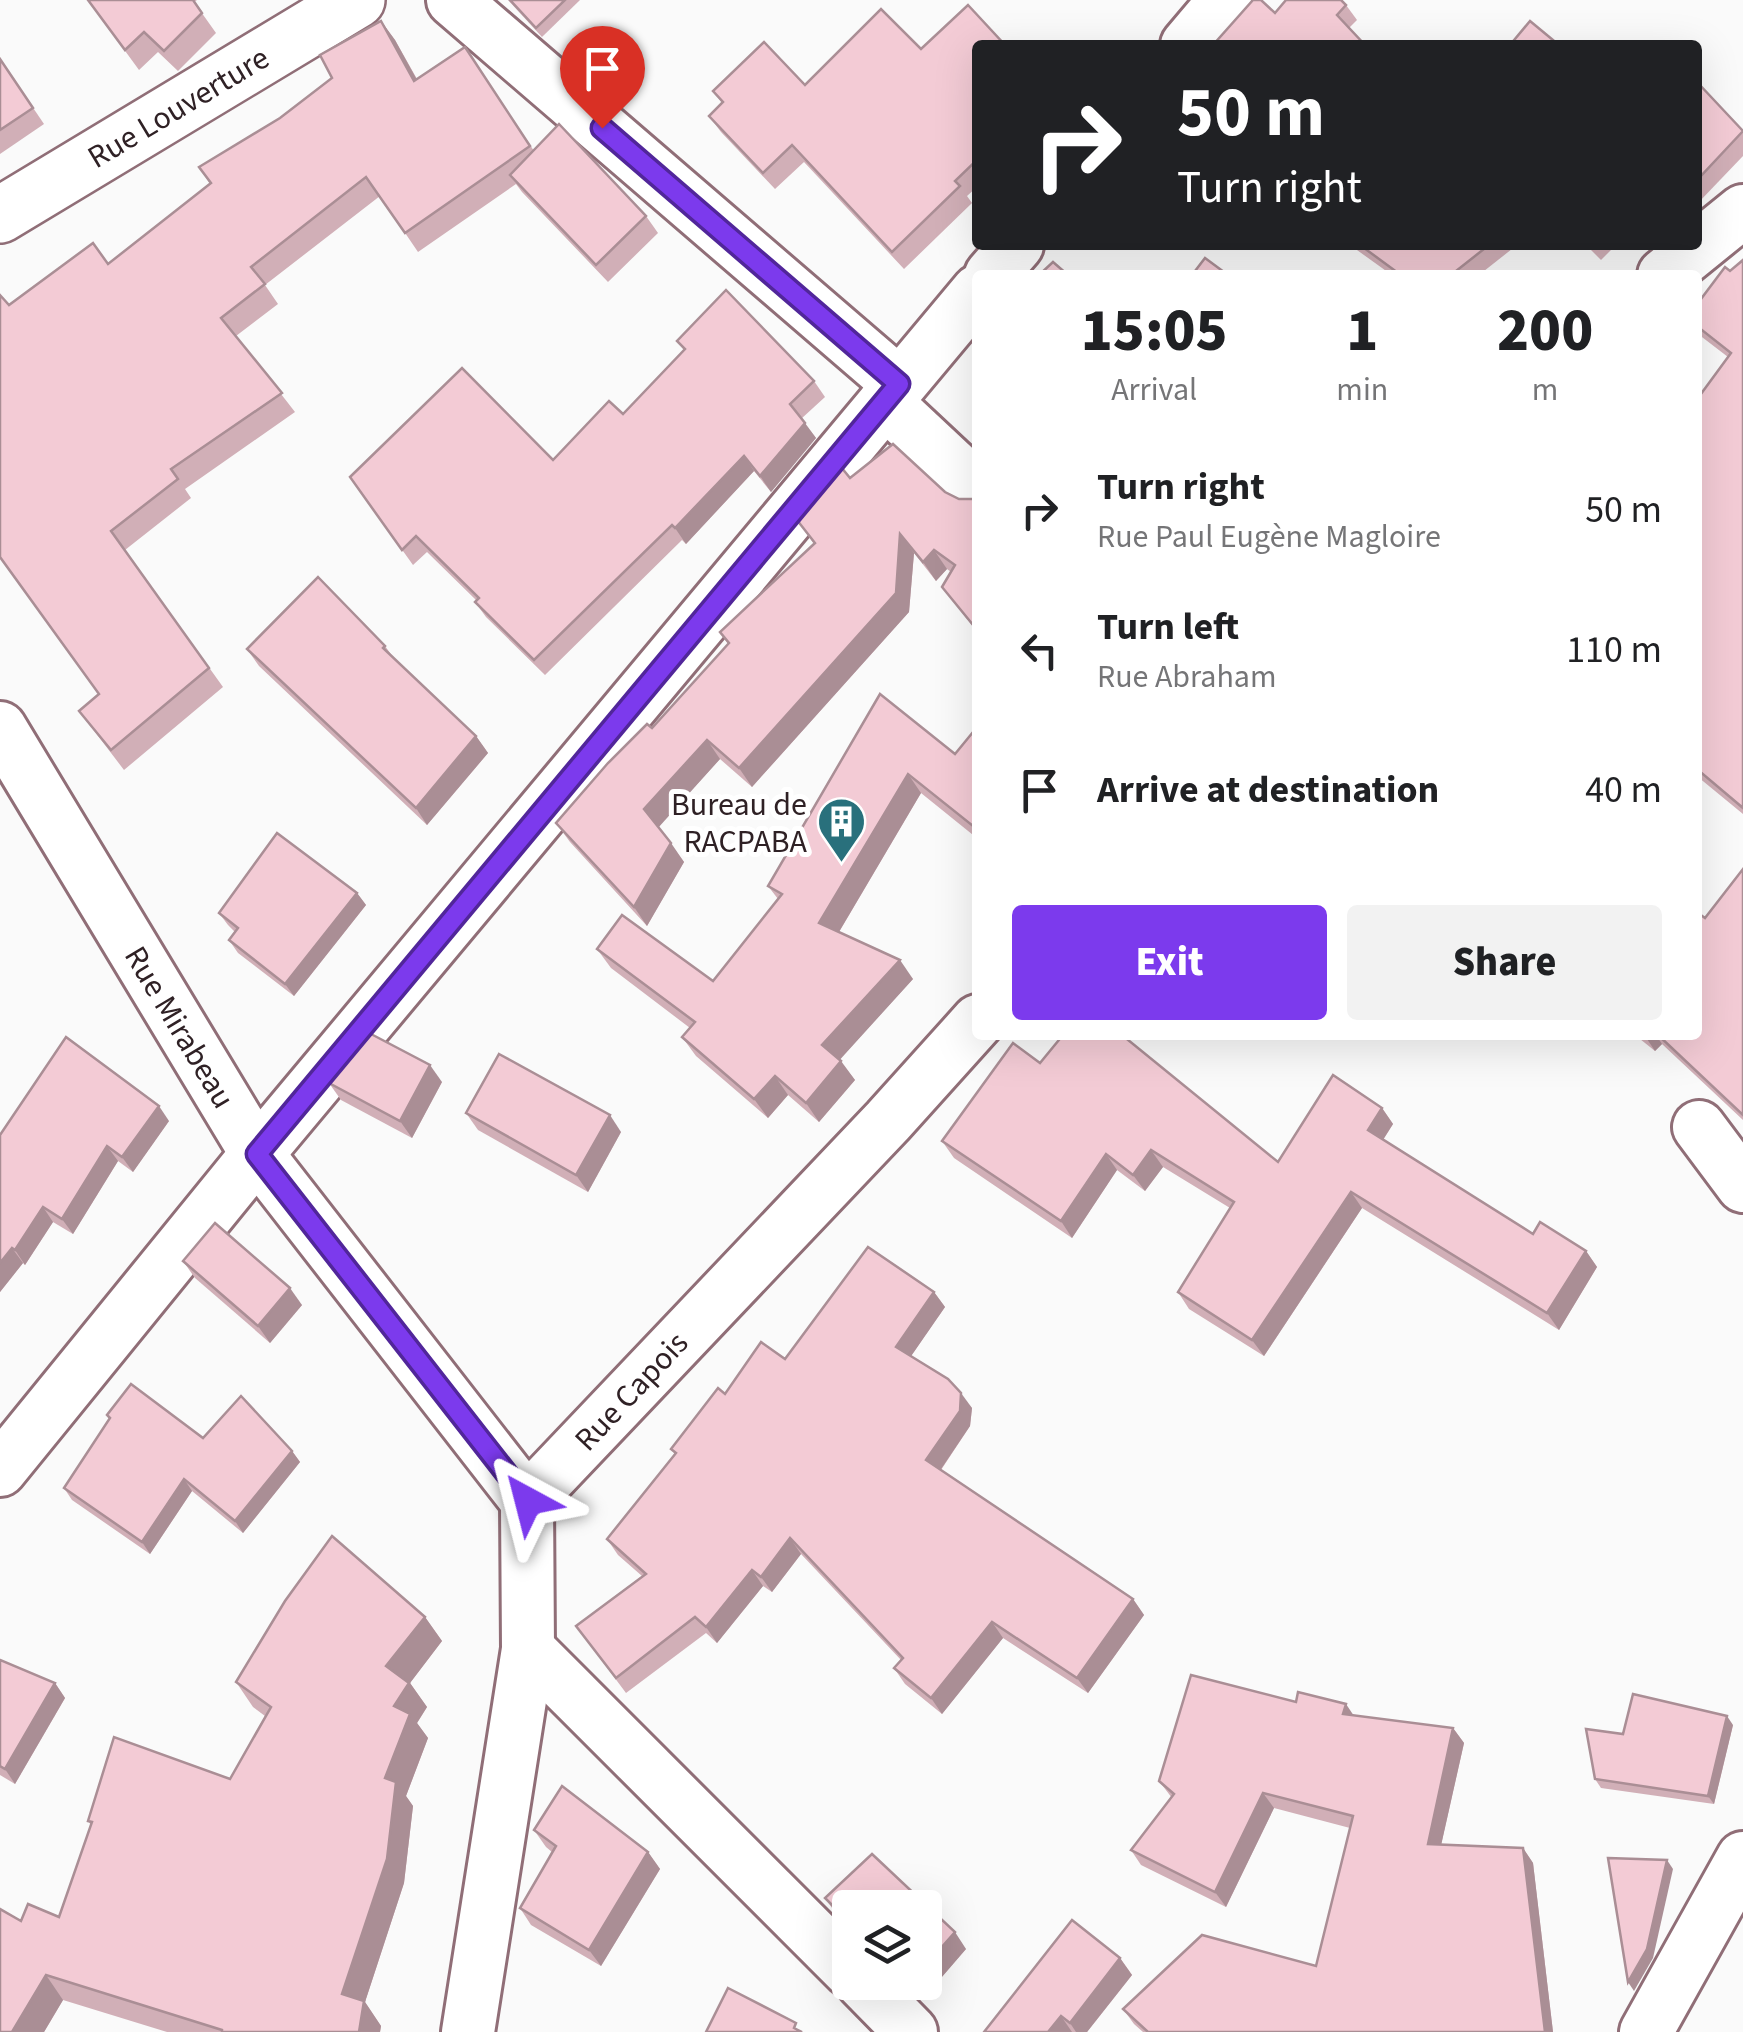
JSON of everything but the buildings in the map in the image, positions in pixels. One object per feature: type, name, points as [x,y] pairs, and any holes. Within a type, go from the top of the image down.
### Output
[{"type":"main road","name":"Rue Louverture","points":[[0,215],[357,0]]},
{"type":"street","points":[[453,0],[892,393],[972,482]]},
{"type":"street","points":[[1191,40],[1225,0]]},
{"type":"street","points":[[1702,244],[1743,211]]},
{"type":"street","points":[[995,270],[1013,250]]},
{"type":"street","points":[[1670,270],[1695,250]]},
{"type":"street","points":[[0,1470],[257,1154],[972,298]]},
{"type":"street","name":"Rue Mirabeau","points":[[0,728],[257,1154],[528,1501]]},
{"type":"street","name":"Rue Capois","points":[[528,1501],[972,1028]]},
{"type":"street","points":[[1700,1127],[1743,1186]]},
{"type":"street","points":[[468,2032],[528,1649],[528,1501]]},
{"type":"street","points":[[528,1649],[832,1953]]},
{"type":"street","points":[[1646,2032],[1743,1858]]},
{"type":"street","points":[[880,2000],[911,2032]]},
{"type":"place","name":"Bureau de RACPABA","points":[[842,864]]},
{"type":"route","points":[[528,1501],[257,1154],[899,384],[602,128]]}]
